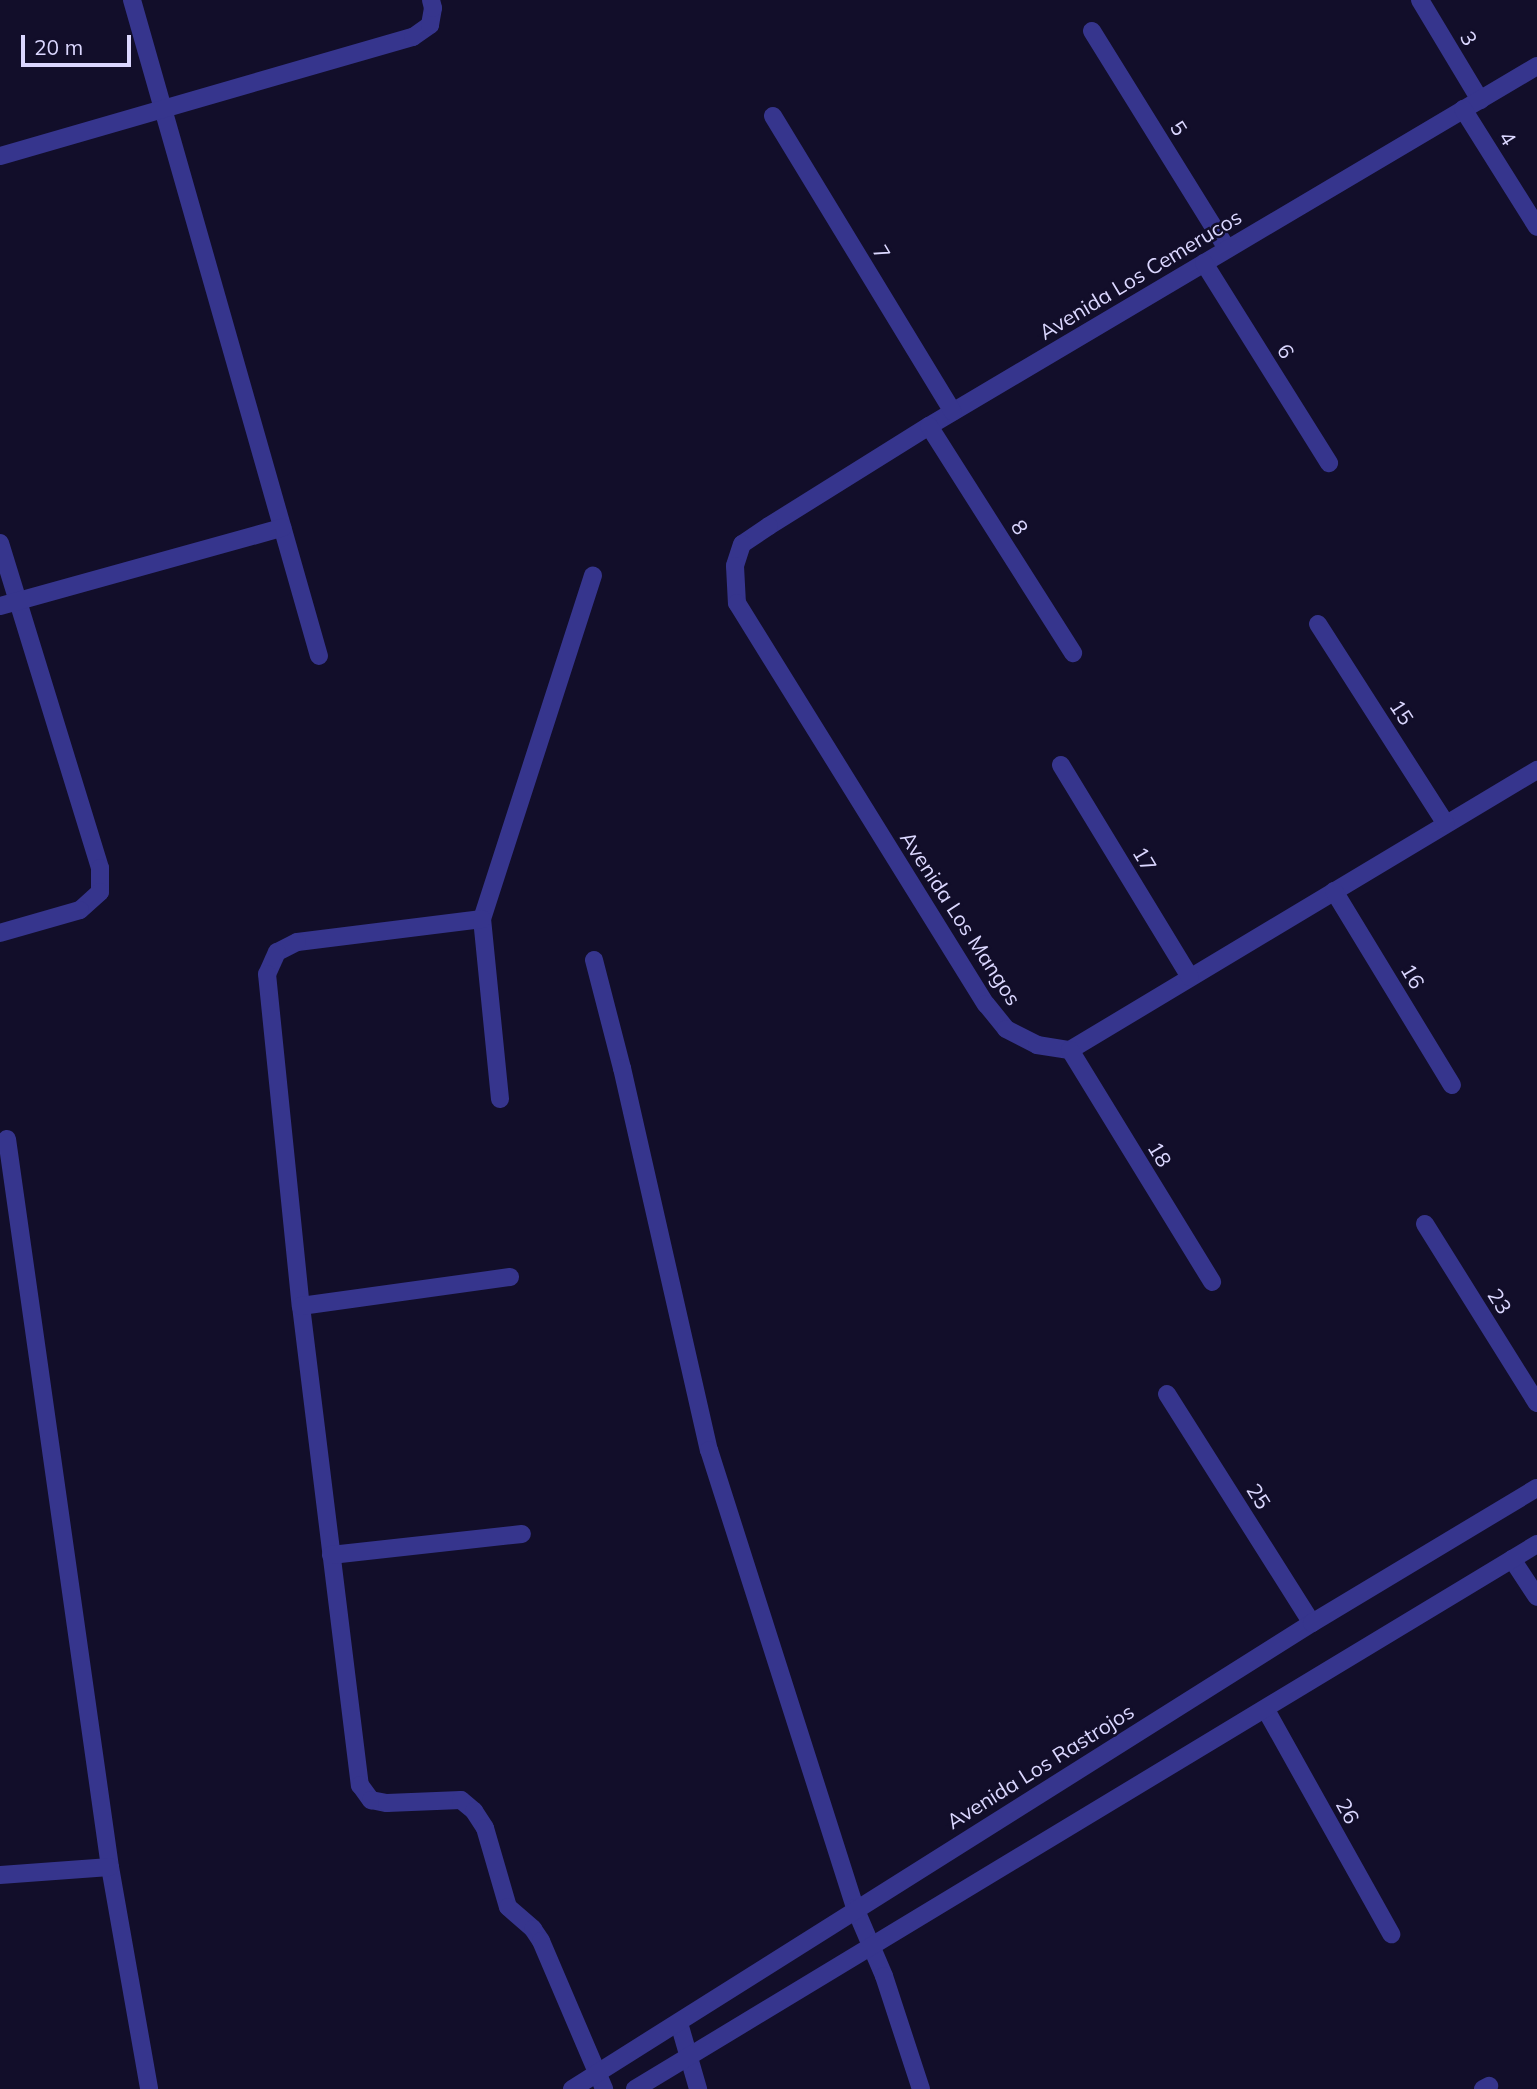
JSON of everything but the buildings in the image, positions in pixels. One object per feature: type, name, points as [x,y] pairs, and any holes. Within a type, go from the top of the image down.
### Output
[{"type":"street","points":[[132,0],[319,656]]},
{"type":"street","points":[[0,156],[414,37],[430,25],[433,8],[431,0]]},
{"type":"street","name":"3","points":[[1420,0],[1480,100]]},
{"type":"street","name":"5","points":[[1091,32],[1227,249]]},
{"type":"street","name":"Avenida Los Cemerucos","points":[[769,526],[929,426],[1537,66]]},
{"type":"street","name":"4","points":[[1462,109],[1537,227]]},
{"type":"street","name":"7","points":[[773,116],[953,412]]},
{"type":"street","name":"6","points":[[1204,263],[1329,463]]},
{"type":"street","name":"8","points":[[929,426],[1073,653]]},
{"type":"street","name":"Avenida Los Mangos","points":[[769,526],[742,544],[734,566],[737,604],[985,1004],[1006,1030],[1037,1045],[1070,1050]]},
{"type":"street","points":[[8,604],[282,528]]},
{"type":"street","points":[[0,543],[8,604],[100,868],[100,892],[80,910],[0,933]]},
{"type":"street","points":[[500,1099],[482,919],[593,575]]},
{"type":"street","name":"15","points":[[1318,624],[1446,824]]},
{"type":"street","name":"17","points":[[1061,765],[1190,977]]},
{"type":"street","points":[[1070,1050],[1537,770]]},
{"type":"street","name":"16","points":[[1334,891],[1452,1085]]},
{"type":"street","points":[[482,919],[298,942],[277,952],[267,974],[301,1307],[360,1786],[371,1800],[387,1803],[461,1800],[474,1811],[485,1828],[508,1908],[533,1929],[541,1941],[601,2081]]},
{"type":"street","points":[[594,960],[622,1068],[709,1450],[855,1908],[884,1976],[921,2089]]},
{"type":"street","name":"18","points":[[1070,1050],[1212,1282]]},
{"type":"street","points":[[7,1139],[110,1867],[149,2089]]},
{"type":"street","name":"23","points":[[1425,1224],[1537,1403]]},
{"type":"street","points":[[301,1307],[510,1278]]},
{"type":"street","name":"25","points":[[1167,1394],[1312,1623]]},
{"type":"street","name":"Avenida Los Rastrojos","points":[[572,2089],[601,2081],[679,2023],[855,1908],[1312,1623],[1537,1488]]},
{"type":"street","points":[[331,1555],[522,1534]]},
{"type":"street","points":[[635,2089],[1537,1544]]},
{"type":"street","points":[[1512,1559],[1537,1597]]},
{"type":"street","name":"26","points":[[1266,1710],[1391,1934]]},
{"type":"street","points":[[0,1875],[110,1867]]},
{"type":"street","points":[[679,2023],[698,2089]]}]
